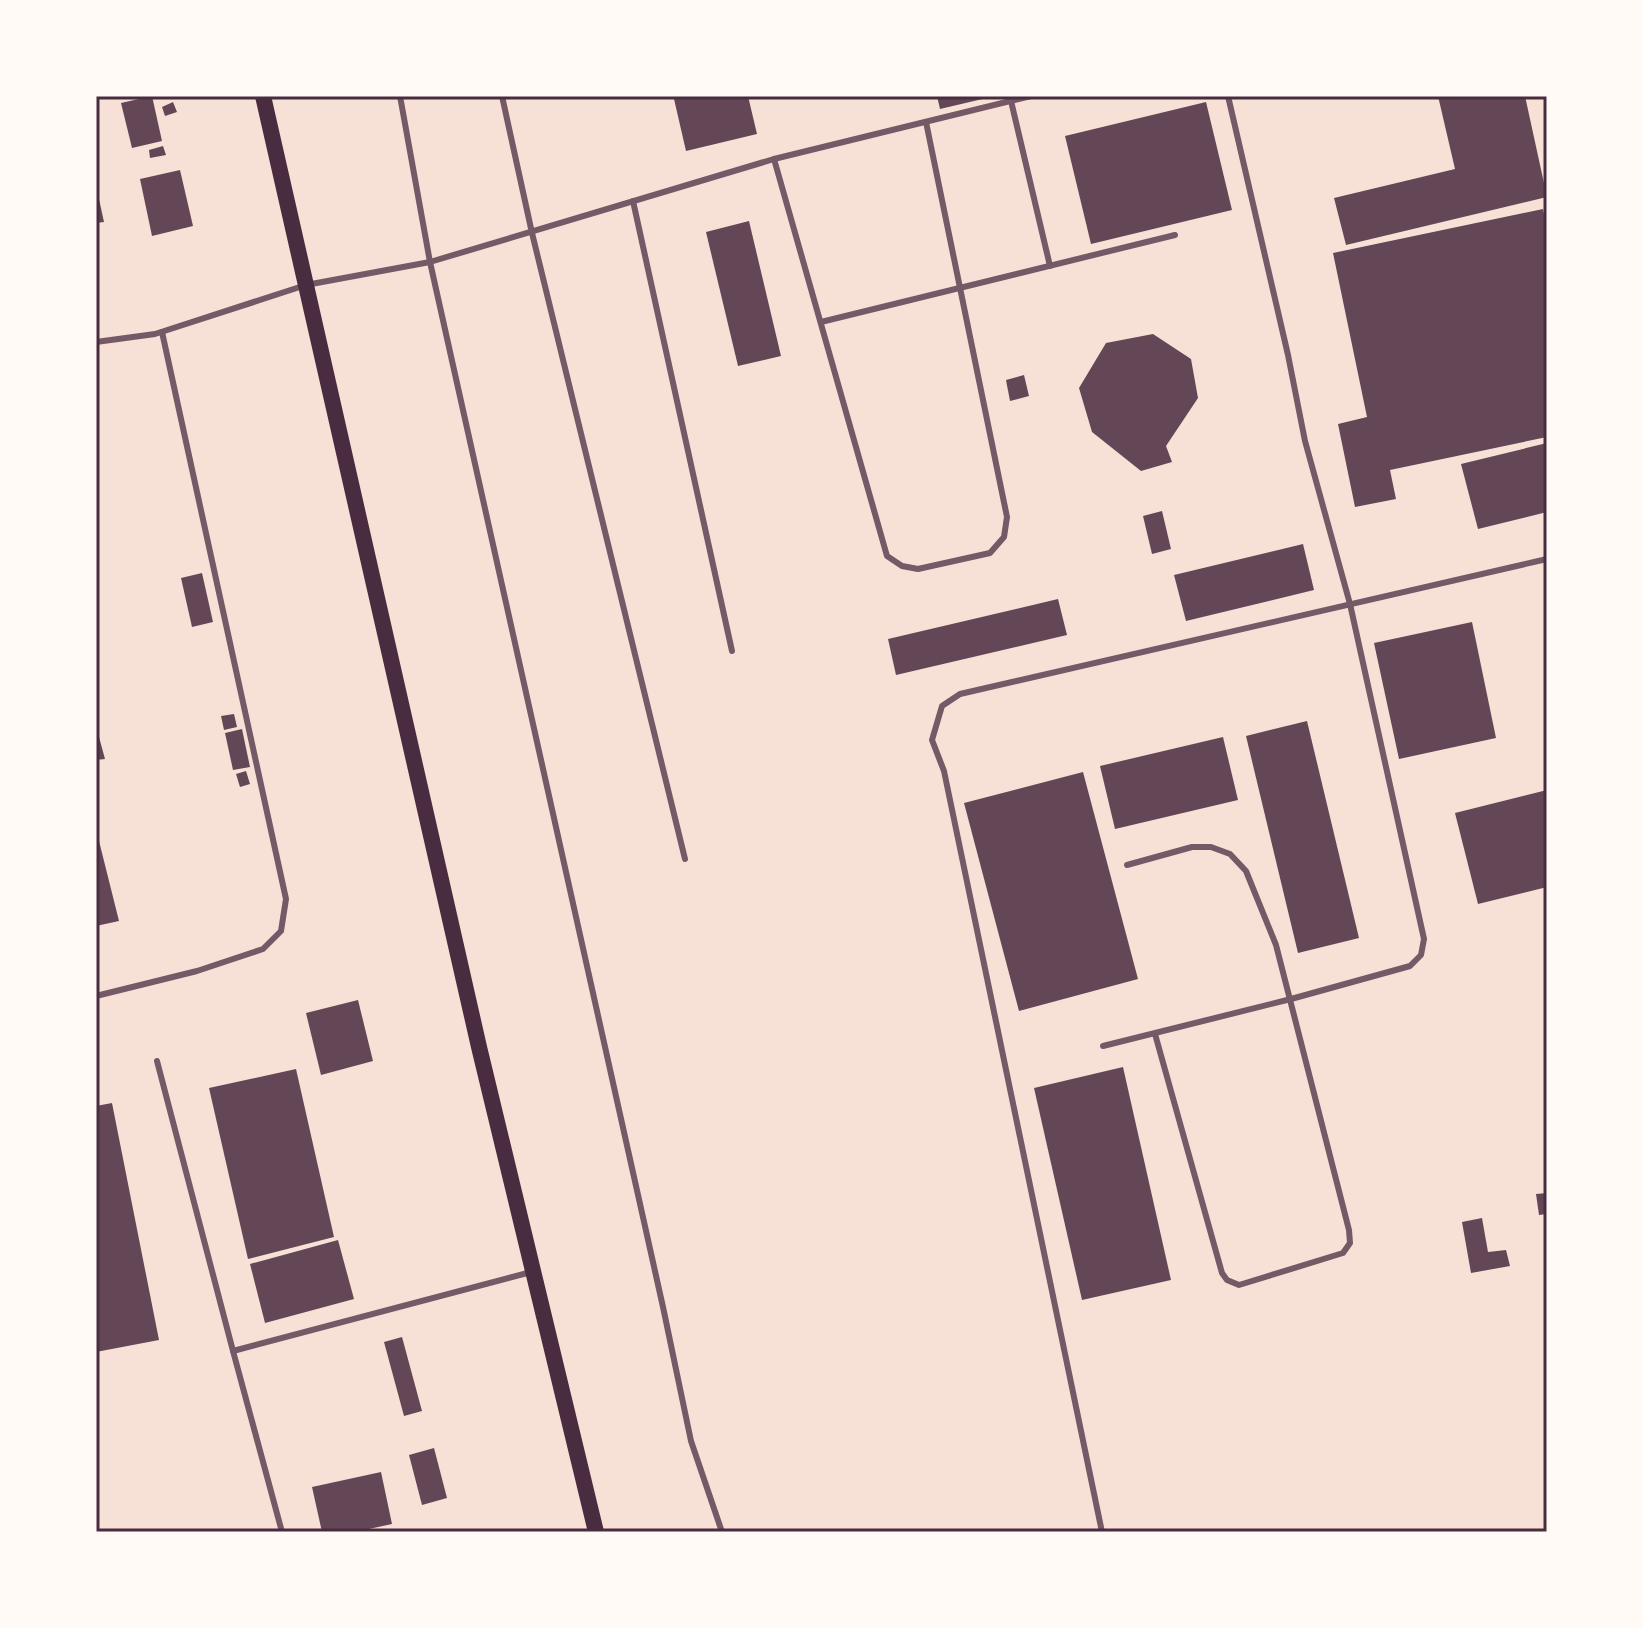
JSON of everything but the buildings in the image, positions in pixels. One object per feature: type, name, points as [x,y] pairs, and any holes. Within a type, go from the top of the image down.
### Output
[{"type":"main road","points":[[263,96],[479,1047],[596,1532]]},
{"type":"lane","points":[[400,96],[430,262],[657,1276],[691,1441],[722,1532]]},
{"type":"lane","points":[[502,96],[532,233],[685,859]]},
{"type":"lane","points":[[96,342],[162,332],[306,285],[430,262],[774,159],[1031,96]]},
{"type":"lane","points":[[1103,1046],[1410,966],[1421,955],[1424,939],[1350,604],[1305,441],[1285,339],[1228,96]]},
{"type":"lane","points":[[1011,101],[1050,266]]},
{"type":"lane","points":[[774,159],[887,556],[902,566],[918,569],[990,553],[1004,537],[1007,517],[926,122]]},
{"type":"lane","points":[[633,201],[732,651]]},
{"type":"lane","points":[[821,322],[1175,235]]},
{"type":"lane","points":[[96,996],[197,971],[263,949],[281,931],[286,899],[162,332]]},
{"type":"lane","points":[[1102,1532],[944,771],[932,740],[942,706],[960,694],[1547,559]]},
{"type":"lane","points":[[1127,865],[1192,847],[1211,847],[1230,854],[1246,871],[1276,945],[1291,999],[1349,1230],[1350,1243],[1343,1253],[1239,1285],[1227,1280],[1222,1273],[1155,1034]]},
{"type":"lane","points":[[157,1061],[282,1532]]},
{"type":"lane","points":[[233,1351],[534,1271]]}]
